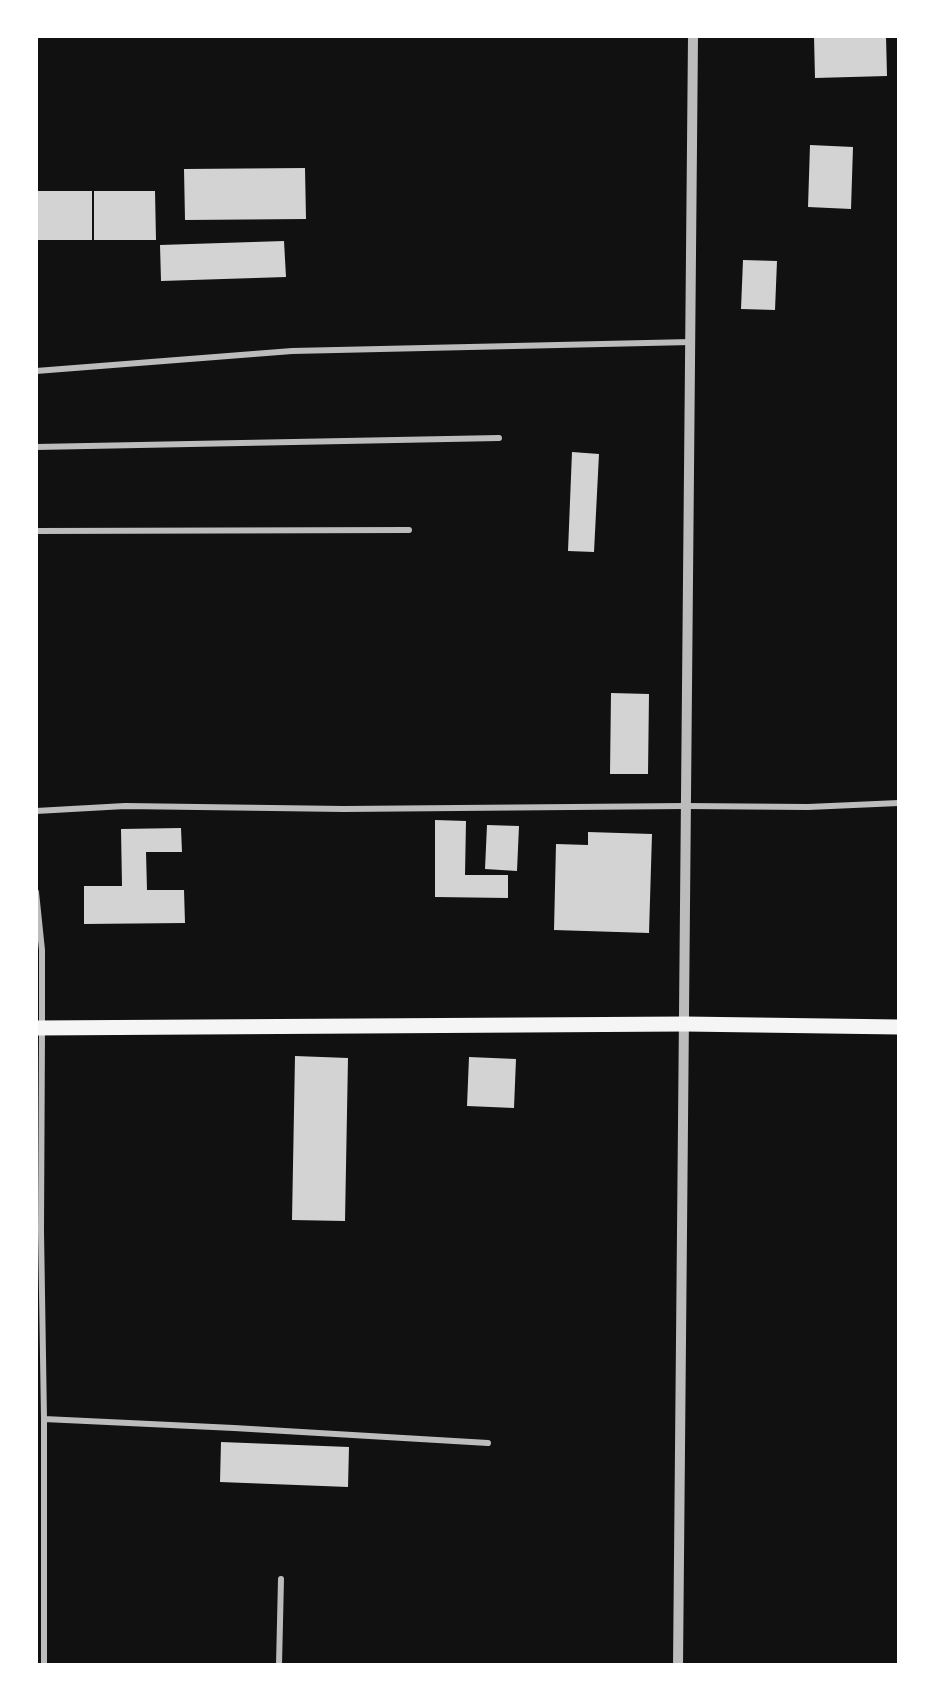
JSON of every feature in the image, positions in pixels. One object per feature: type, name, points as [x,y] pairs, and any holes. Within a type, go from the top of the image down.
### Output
[{"type":"main road","points":[[39,1028],[685,1024],[899,1027]]},
{"type":"street","points":[[678,1665],[693,36]]},
{"type":"street","points":[[36,371],[292,351],[691,342]]},
{"type":"street","points":[[36,447],[499,438]]},
{"type":"street","points":[[36,531],[409,530]]},
{"type":"street","points":[[36,812],[124,806],[344,809],[807,807],[899,803]]},
{"type":"street","points":[[36,892],[42,950],[39,1028],[44,1419],[44,1665]]},
{"type":"street","points":[[44,1419],[488,1443]]},
{"type":"street","points":[[279,1665],[281,1579]]},
{"type":"building","points":[[814,36],[886,36],[887,76],[815,78]]},
{"type":"building","points":[[810,145],[853,147],[851,209],[808,207]]},
{"type":"building","points":[[305,168],[306,219],[185,220],[184,169]]},
{"type":"building","points":[[36,191],[92,191],[92,240],[36,240]]},
{"type":"building","points":[[94,191],[155,191],[156,240],[94,240]]},
{"type":"building","points":[[284,241],[286,277],[161,281],[160,245]]},
{"type":"building","points":[[743,260],[777,261],[775,310],[741,309]]},
{"type":"building","points":[[572,452],[599,454],[594,552],[568,551]]},
{"type":"building","points":[[611,693],[649,694],[648,774],[610,774]]},
{"type":"building","points":[[435,820],[466,821],[465,875],[508,875],[508,898],[435,897]]},
{"type":"building","points":[[487,825],[519,826],[517,871],[485,869]]},
{"type":"building","points":[[181,828],[182,852],[146,852],[147,890],[184,890],[185,923],[84,924],[84,886],[122,886],[121,829]]},
{"type":"building","points":[[588,832],[652,834],[649,933],[554,930],[556,844],[588,845]]},
{"type":"building","points":[[295,1056],[348,1058],[345,1221],[292,1220]]},
{"type":"building","points":[[469,1057],[516,1059],[514,1108],[467,1106]]},
{"type":"building","points":[[221,1442],[349,1447],[348,1487],[220,1482]]}]
